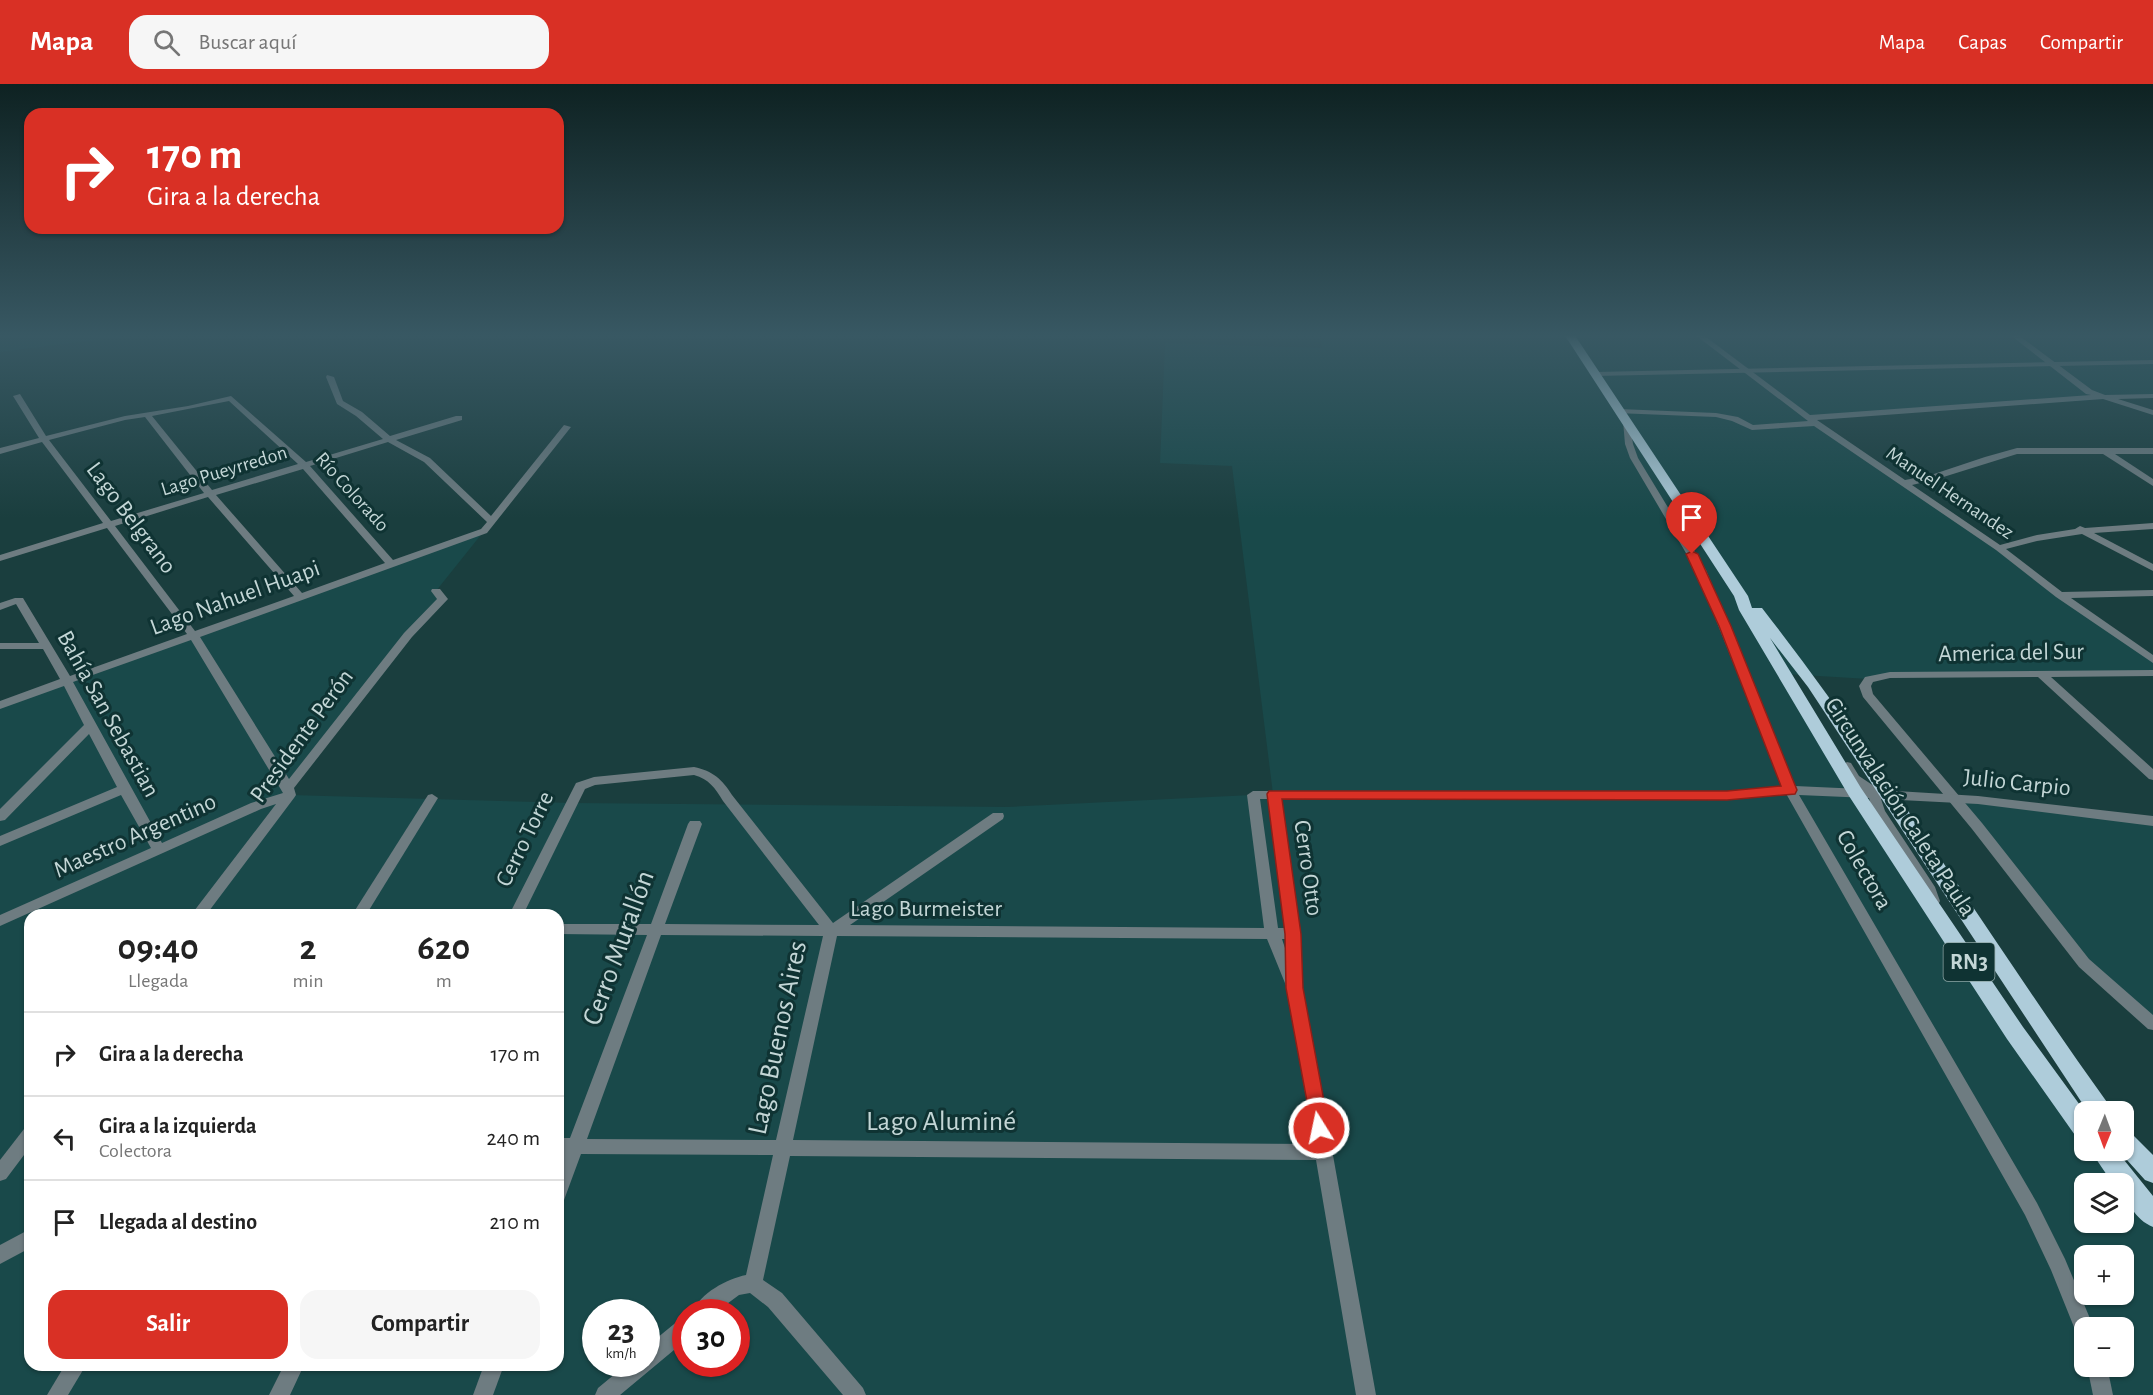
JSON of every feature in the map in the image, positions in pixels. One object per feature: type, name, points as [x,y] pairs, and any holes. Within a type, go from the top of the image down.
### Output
[{"type":"highway","name":"Circunvalación Caleta Paula","points":[[1609,395],[1741,596],[1758,612],[1806,674],[1938,916],[2032,1059],[2074,1116]]},
{"type":"highway","name":"Circunvalación Caleta Paula","points":[[1741,596],[1746,610],[1812,720],[1951,890],[2093,1101]]},
{"type":"highway","points":[[2134,1152],[2153,1172]]},
{"type":"highway","points":[[2110,1161],[2153,1215]]},
{"type":"street","points":[[337,395],[340,402],[359,414],[388,439],[427,460],[485,517],[492,521],[567,428]]},
{"type":"street","name":"Manuel Hernandez","points":[[1779,395],[1812,421],[1999,548],[2060,595],[2153,660]]},
{"type":"street","points":[[2097,395],[2153,413]]},
{"type":"street","name":"Lago Belgrano","points":[[16,396],[33,418],[44,439],[193,635],[289,792]]},
{"type":"street","points":[[1623,417],[1716,415],[1735,419],[1752,428],[2100,397],[2153,396]]},
{"type":"street","name":"Río Colorado","points":[[147,415],[231,398],[305,465],[391,564]]},
{"type":"street","points":[[0,451],[147,415],[210,494],[300,597]]},
{"type":"street","name":"Colectora","points":[[1623,417],[1634,458],[1701,570],[1790,790],[2031,1209],[2080,1317]]},
{"type":"street","name":"Lago Pueyrredon","points":[[0,558],[459,418]]},
{"type":"street","points":[[2040,450],[2115,457],[2153,457]]},
{"type":"street","points":[[1904,483],[1937,478],[2001,453],[2040,450],[2153,451]]},
{"type":"street","points":[[2105,451],[2153,483]]},
{"type":"street","name":"Lago Nahuel Huapi","points":[[0,705],[484,531],[492,521]]},
{"type":"street","points":[[1999,548],[2051,536],[2153,526]]},
{"type":"street","points":[[2084,532],[2153,534]]},
{"type":"street","points":[[2084,532],[2153,568]]},
{"type":"street","name":"Presidente Perón","points":[[202,909],[408,635],[443,599],[436,591]]},
{"type":"street","points":[[2060,595],[2153,593]]},
{"type":"street","name":"Bahía San Sebastian","points":[[0,607],[19,600],[67,681],[123,789],[159,850]]},
{"type":"street","points":[[0,646],[45,646]]},
{"type":"street","name":"America del Sur","points":[[1953,798],[1867,695],[1865,686],[1869,679],[1890,675],[2153,673]]},
{"type":"street","points":[[2041,674],[2153,776]]},
{"type":"street","points":[[0,817],[90,726]]},
{"type":"street","name":"Cerro Torre","points":[[519,909],[580,786],[594,781],[694,771],[707,773],[716,779]]},
{"type":"street","name":"Lago Buenos Aires","points":[[716,779],[727,798],[831,931],[753,1284]]},
{"type":"street","points":[[0,841],[123,789]]},
{"type":"street","name":"Julio Carpio","points":[[1274,794],[1727,796],[1790,790],[1953,798],[2153,821]]},
{"type":"street","name":"Maestro Argentino","points":[[27,909],[289,792]]},
{"type":"street","name":"Cerro Otto","points":[[1294,988],[1272,934],[1253,795],[1274,794],[1293,934],[1294,988],[1366,1395]]},
{"type":"street","points":[[363,909],[432,798]]},
{"type":"street","points":[[1953,798],[2084,963],[2153,1024]]},
{"type":"street","points":[[831,931],[998,816]]},
{"type":"street","name":"Cerro Murallón","points":[[564,1178],[695,824]]},
{"type":"street","name":"Maestro Argentino","points":[[0,921],[24,910]]},
{"type":"street","name":"Lago Burmeister","points":[[564,929],[1293,934]]},
{"type":"street","points":[[0,1173],[24,1142]]},
{"type":"street","name":"Lago Aluminé","points":[[564,1146],[1323,1152]]},
{"type":"street","points":[[0,1255],[24,1241]]},
{"type":"street","points":[[717,1299],[730,1288],[745,1282],[753,1284],[775,1300],[856,1395]]},
{"type":"street","points":[[660,1348],[672,1339]]},
{"type":"street","points":[[57,1395],[72,1371]]},
{"type":"street","points":[[279,1395],[291,1371]]},
{"type":"street","points":[[483,1395],[492,1371]]},
{"type":"street","points":[[605,1395],[626,1377]]},
{"type":"street","points":[[2099,1377],[2103,1395]]},
{"type":"shaded area","points":[[1163,395],[2153,395],[1810,418],[2153,660],[2153,673],[1890,675],[1869,679],[1785,674],[2074,1114],[2074,1161],[2109,1161],[2119,1173],[2074,1173],[2074,1233],[2134,1233],[2134,1192],[2153,1215],[2153,1395],[0,1395],[0,705],[484,531],[436,591],[442,596],[295,780],[290,795],[572,803],[1008,807],[1273,794],[1232,466],[1160,463]]},
{"type":"shaded area","points":[[1953,798],[2153,821],[2153,1024],[2105,984]]},
{"type":"route","points":[[1319,1128],[1294,988],[1293,934],[1274,794],[1727,796],[1790,790],[1778,765],[1725,626],[1692,554]]}]
